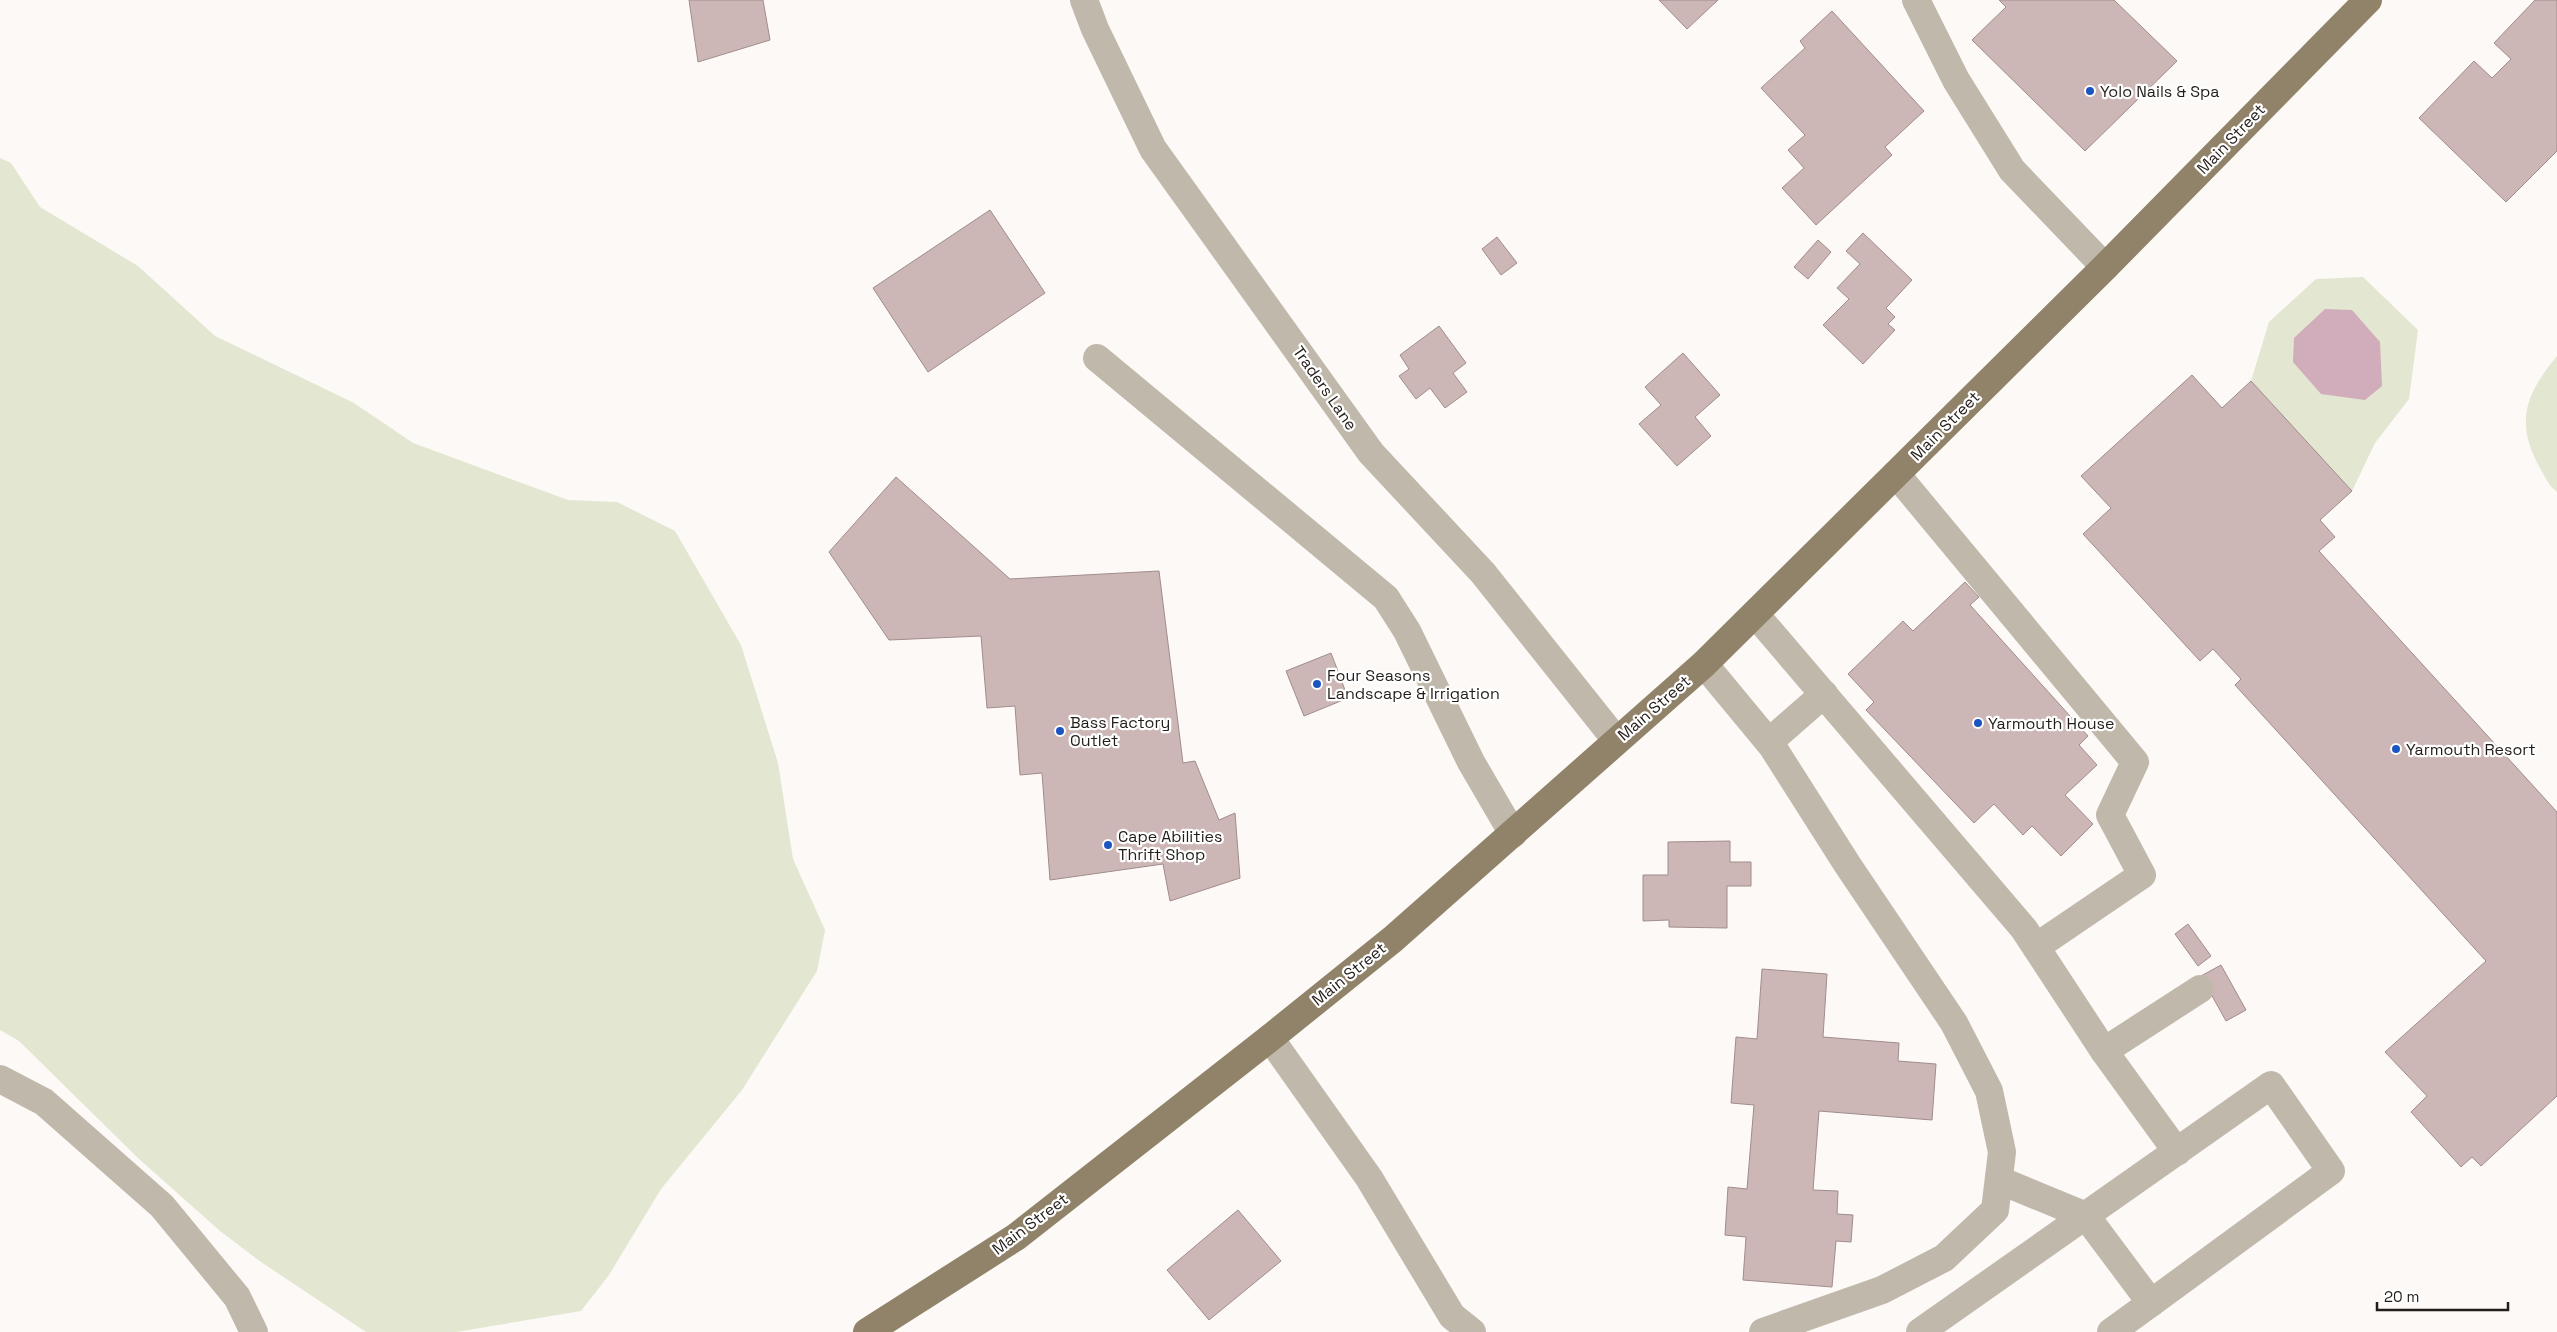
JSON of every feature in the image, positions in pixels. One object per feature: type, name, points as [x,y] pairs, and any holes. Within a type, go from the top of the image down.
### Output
[{"type":"main road","name":"Main Street","points":[[867,1332],[1016,1237],[1393,939],[1513,834],[1616,740],[1704,664],[2105,267],[2368,0]]},
{"type":"street","name":"Traders Lane","points":[[1084,0],[1095,29],[1153,149],[1371,453],[1483,573],[1616,740]]},
{"type":"street","points":[[1916,0],[1956,80],[2012,170],[2105,267]]},
{"type":"street","points":[[1097,358],[1386,598],[1407,631],[1471,762],[1513,834]]},
{"type":"street","points":[[1896,474],[2135,762],[2110,815],[2142,875],[2036,947]]},
{"type":"street","points":[[1755,614],[2024,929],[2104,1051],[2177,1152]]},
{"type":"street","points":[[1704,664],[1769,742],[1954,1023],[1989,1091],[2002,1152],[1995,1210],[1944,1258],[1882,1290],[1764,1332]]},
{"type":"street","points":[[1769,742],[1824,694]]},
{"type":"street","points":[[2104,1051],[2200,989]]},
{"type":"street","points":[[1270,1038],[1369,1178],[1452,1316],[1472,1332]]},
{"type":"street","points":[[0,1079],[44,1102],[162,1206],[237,1297],[254,1332]]},
{"type":"street","points":[[1920,1332],[2272,1085],[2331,1171],[2111,1332]]},
{"type":"street","points":[[1999,1180],[2086,1216],[2151,1303]]},
{"type":"green space","points":[[0,158],[11,163],[40,207],[138,266],[215,336],[354,403],[413,443],[568,500],[617,502],[675,531],[741,645],[778,763],[793,859],[825,930],[817,971],[742,1090],[661,1189],[609,1275],[581,1311],[456,1332],[366,1332],[261,1262],[220,1231],[139,1159],[19,1041],[0,1030]]},
{"type":"green space","points":[[2363,277],[2418,330],[2409,399],[2375,443],[2352,491],[2251,381],[2269,322],[2316,279]]},
{"type":"green space","points":[[2557,356],[2557,492],[2547,481],[2532,452],[2527,436],[2526,422],[2531,396],[2546,370]]},
{"type":"shaded area","points":[[2325,309],[2352,310],[2380,342],[2382,386],[2365,400],[2321,394],[2293,362],[2294,338]]},
{"type":"building","points":[[689,0],[763,0],[770,40],[698,62]]},
{"type":"building","points":[[1659,0],[1718,0],[1687,29]]},
{"type":"building","points":[[1999,0],[2114,0],[2177,61],[2085,151],[1972,40],[2006,7]]},
{"type":"building","points":[[2535,0],[2557,0],[2557,151],[2506,202],[2419,118],[2474,61],[2492,78],[2511,59],[2494,43]]},
{"type":"building","points":[[1832,11],[1924,111],[1885,147],[1892,155],[1816,225],[1782,188],[1804,168],[1788,150],[1805,135],[1761,88],[1805,48],[1800,41]]},
{"type":"building","points":[[990,210],[1045,293],[928,372],[873,288]]},
{"type":"building","points":[[1863,233],[1912,280],[1886,308],[1895,317],[1888,324],[1895,330],[1863,364],[1823,325],[1849,299],[1837,288],[1860,264],[1846,251]]},
{"type":"building","points":[[1497,237],[1517,263],[1501,275],[1482,249]]},
{"type":"building","points":[[1818,240],[1831,252],[1808,279],[1794,267]]},
{"type":"building","points":[[1439,326],[1466,363],[1453,373],[1467,392],[1445,408],[1430,388],[1416,399],[1399,376],[1409,369],[1400,355]]},
{"type":"building","points":[[1683,353],[1720,395],[1695,417],[1711,436],[1677,466],[1639,424],[1661,405],[1645,387]]},
{"type":"building","name":"Yarmouth Resort","points":[[2192,375],[2222,408],[2251,381],[2352,491],[2320,520],[2335,537],[2319,551],[2557,812],[2557,1096],[2481,1166],[2472,1157],[2461,1167],[2411,1112],[2427,1096],[2385,1052],[2486,961],[2235,685],[2241,679],[2213,649],[2200,661],[2083,534],[2111,508],[2081,476]]},
{"type":"building","points":[[896,477],[1010,579],[1159,571],[1183,763],[1195,761],[1219,820],[1235,813],[1240,878],[1170,901],[1163,864],[1050,880],[1042,773],[1020,775],[1015,706],[987,708],[981,636],[889,640],[829,552]]},
{"type":"building","name":"Yarmouth House","points":[[1965,582],[1979,597],[1970,605],[2088,736],[2079,745],[2097,765],[2065,795],[2093,824],[2061,856],[2032,826],[2023,835],[1994,804],[1974,823],[1866,710],[1874,702],[1848,674],[1903,621],[1913,631]]},
{"type":"building","name":"Four Seasons Landscape & Irrigation","points":[[1331,653],[1348,698],[1304,716],[1286,671]]},
{"type":"building","points":[[1730,841],[1730,862],[1751,862],[1751,886],[1727,886],[1727,928],[1669,927],[1669,920],[1643,921],[1643,875],[1668,875],[1668,842]]},
{"type":"building","points":[[2188,924],[2211,956],[2198,966],[2175,934]]},
{"type":"building","points":[[2221,965],[2246,1010],[2226,1021],[2201,976]]},
{"type":"building","points":[[1762,969],[1827,974],[1823,1037],[1899,1043],[1898,1061],[1936,1064],[1932,1120],[1819,1111],[1813,1190],[1838,1191],[1837,1214],[1853,1215],[1851,1242],[1836,1241],[1832,1287],[1743,1280],[1746,1237],[1725,1235],[1728,1187],[1747,1189],[1754,1105],[1731,1103],[1736,1037],[1757,1039]]},
{"type":"building","points":[[1238,1210],[1281,1261],[1209,1320],[1167,1270]]},
{"type":"place","name":"Yolo Nails & Spa","points":[[2090,91]]},
{"type":"place","name":"Four Seasons Landscape & Irrigation","points":[[1317,684]]},
{"type":"place","name":"Yarmouth House","points":[[1978,723]]},
{"type":"place","name":"Bass Factory Outlet","points":[[1060,731]]},
{"type":"place","name":"Yarmouth Resort","points":[[2396,749]]},
{"type":"place","name":"Cape Abilities Thrift Shop","points":[[1108,845]]}]
